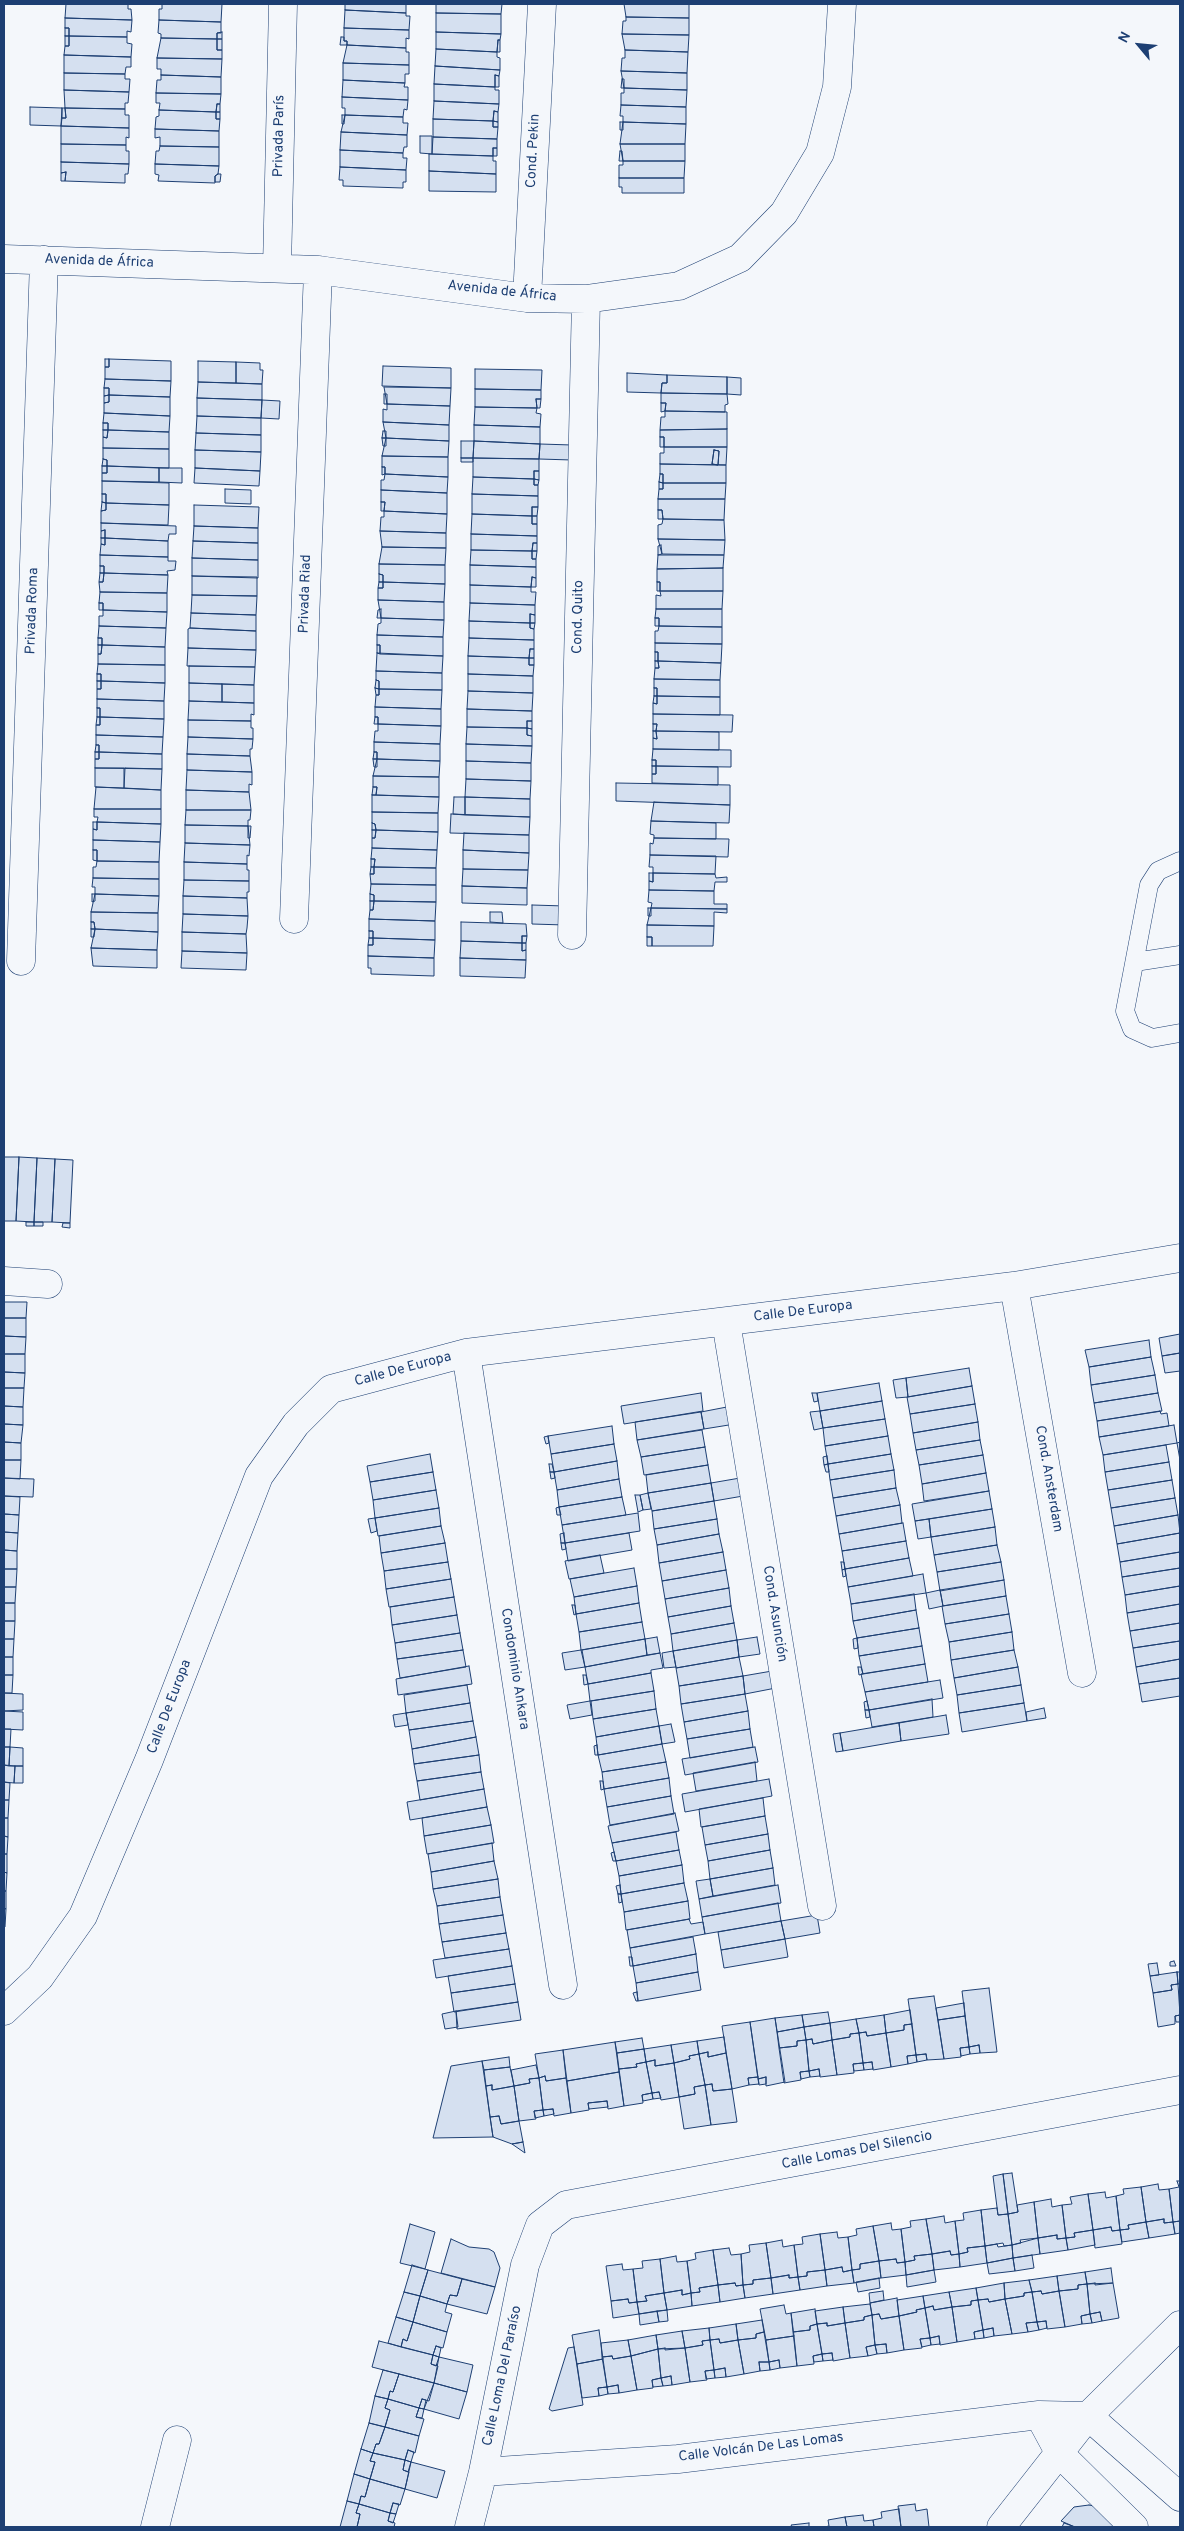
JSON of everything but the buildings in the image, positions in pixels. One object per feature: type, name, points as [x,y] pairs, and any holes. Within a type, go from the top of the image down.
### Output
[{"type":"street","name":"Privada París","points":[[277,268],[283,4]]},
{"type":"street","name":"Cond. Pekin","points":[[526,298],[542,4]]},
{"type":"street","name":"Avenida de África","points":[[4,259],[318,270],[526,298],[586,299],[679,286],[740,258],[784,213],[820,153],[837,87],[842,4]]},
{"type":"street","name":"Privada Roma","points":[[21,961],[44,260]]},
{"type":"street","name":"Privada Riad","points":[[294,919],[318,270]]},
{"type":"street","name":"Cond. Quito","points":[[572,935],[586,299]]},
{"type":"street","name":"Calle De Europa","points":[[4,2011],[40,1978],[83,1916],[149,1760],[259,1476],[296,1424],[331,1389],[466,1353],[1014,1286],[1180,1258]]},
{"type":"street","points":[[4,1281],[48,1284]]},
{"type":"street","name":"Cond. Ansterdam","points":[[1014,1286],[1082,1673]]},
{"type":"street","name":"Cond. Asunción","points":[[726,1322],[822,1906]]},
{"type":"street","name":"Condominio Ankara","points":[[466,1353],[563,1985]]},
{"type":"street","name":"Calle Lomas Del Silencio","points":[[540,2225],[566,2205],[1180,2090]]},
{"type":"street","name":"Calle Loma Del Paraíso","points":[[469,2527],[483,2472],[525,2265],[540,2225]]},
{"type":"street","points":[[1001,2527],[1088,2416],[1180,2325]]},
{"type":"street","points":[[1039,2415],[1060,2454],[1134,2527]]},
{"type":"street","name":"Calle Volcán De Las Lomas","points":[[483,2472],[678,2459],[1039,2415],[1088,2416]]},
{"type":"street","points":[[1088,2416],[1180,2497]]},
{"type":"street","points":[[155,2527],[177,2440]]},
{"type":"lane","points":[[1180,861],[1158,871],[1150,885],[1126,1011],[1132,1029],[1152,1038],[1180,1033]]},
{"type":"lane","points":[[1135,962],[1180,955]]}]
